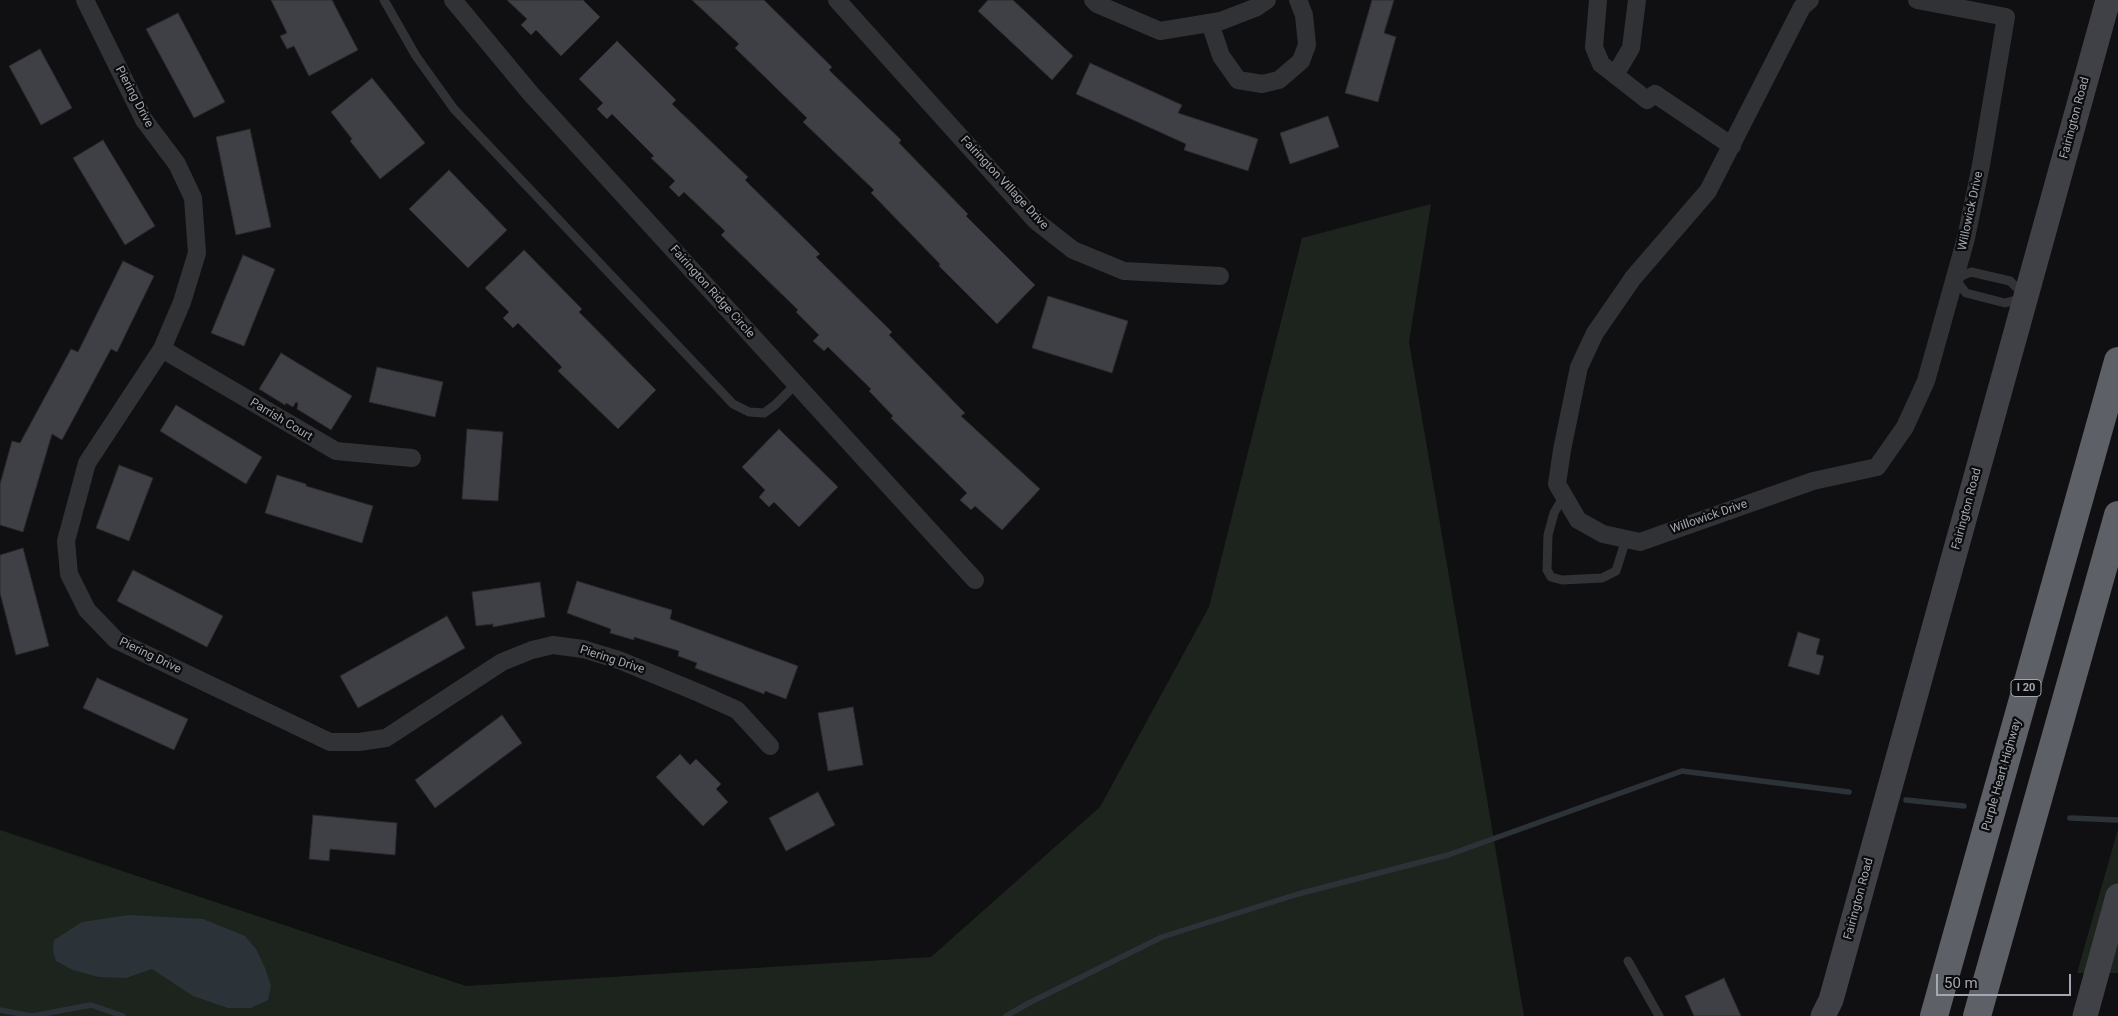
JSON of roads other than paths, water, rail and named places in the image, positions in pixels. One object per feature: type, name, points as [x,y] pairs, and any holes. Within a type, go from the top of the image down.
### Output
[{"type":"highway","name":"Purple Heart Highway","points":[[1934,1016],[2118,361]]},
{"type":"highway","points":[[1977,1016],[2118,515]]},
{"type":"street","name":"Piering Drive","points":[[86,0],[144,120],[177,164],[193,198],[197,253],[182,302],[162,349],[87,462],[66,541],[69,574],[87,610],[116,640],[330,742],[359,742],[386,738],[502,662],[532,650],[554,645],[583,649],[619,660],[736,710],[770,746]]},
{"type":"street","name":"Fairington Ridge Circle","points":[[453,0],[531,94],[975,580]]},
{"type":"street","name":"Fairington Village Drive","points":[[837,0],[1036,220],[1073,250],[1124,271],[1220,276]]},
{"type":"street","points":[[1093,0],[1097,4],[1160,31],[1221,21],[1257,7],[1267,0]]},
{"type":"street","points":[[1210,23],[1221,56],[1238,80],[1262,84],[1279,80],[1301,60],[1307,45],[1304,15],[1298,0]]},
{"type":"street","points":[[1598,0],[1594,47],[1601,64],[1647,100],[1655,94],[1732,146]]},
{"type":"street","points":[[1615,75],[1631,48],[1638,0]]},
{"type":"street","name":"Willowick Drive","points":[[1810,0],[1802,7],[1708,191],[1633,278],[1595,333],[1580,368],[1562,450],[1557,484],[1578,520],[1603,534],[1640,542],[1813,481],[1877,467],[1905,427],[1926,381],[1966,238],[2006,17],[1917,0]]},
{"type":"street","name":"Fairington Road","points":[[1823,1016],[1831,1000],[2108,0]]},
{"type":"street","name":"Parrish Court","points":[[162,349],[336,452],[412,458]]},
{"type":"street","points":[[2086,1016],[2118,896]]},
{"type":"lane","points":[[384,0],[416,56],[454,109],[733,404],[749,412],[764,413],[796,384]]},
{"type":"lane","points":[[1971,272],[2010,280],[2026,297],[2005,303],[1966,293],[1955,279],[1971,272]]},
{"type":"lane","points":[[1564,496],[1554,513],[1548,535],[1547,570],[1551,577],[1562,580],[1602,578],[1616,571],[1626,539]]},
{"type":"lane","points":[[1628,961],[1659,1016]]},
{"type":"waterway","points":[[1006,1016],[1162,937],[1298,894],[1448,855],[1682,771],[1849,792]]},
{"type":"waterway","points":[[1906,800],[1964,806]]},
{"type":"waterway","points":[[2070,818],[2118,820]]},
{"type":"waterway","points":[[0,1010],[32,1016],[91,1005],[123,1016]]}]
